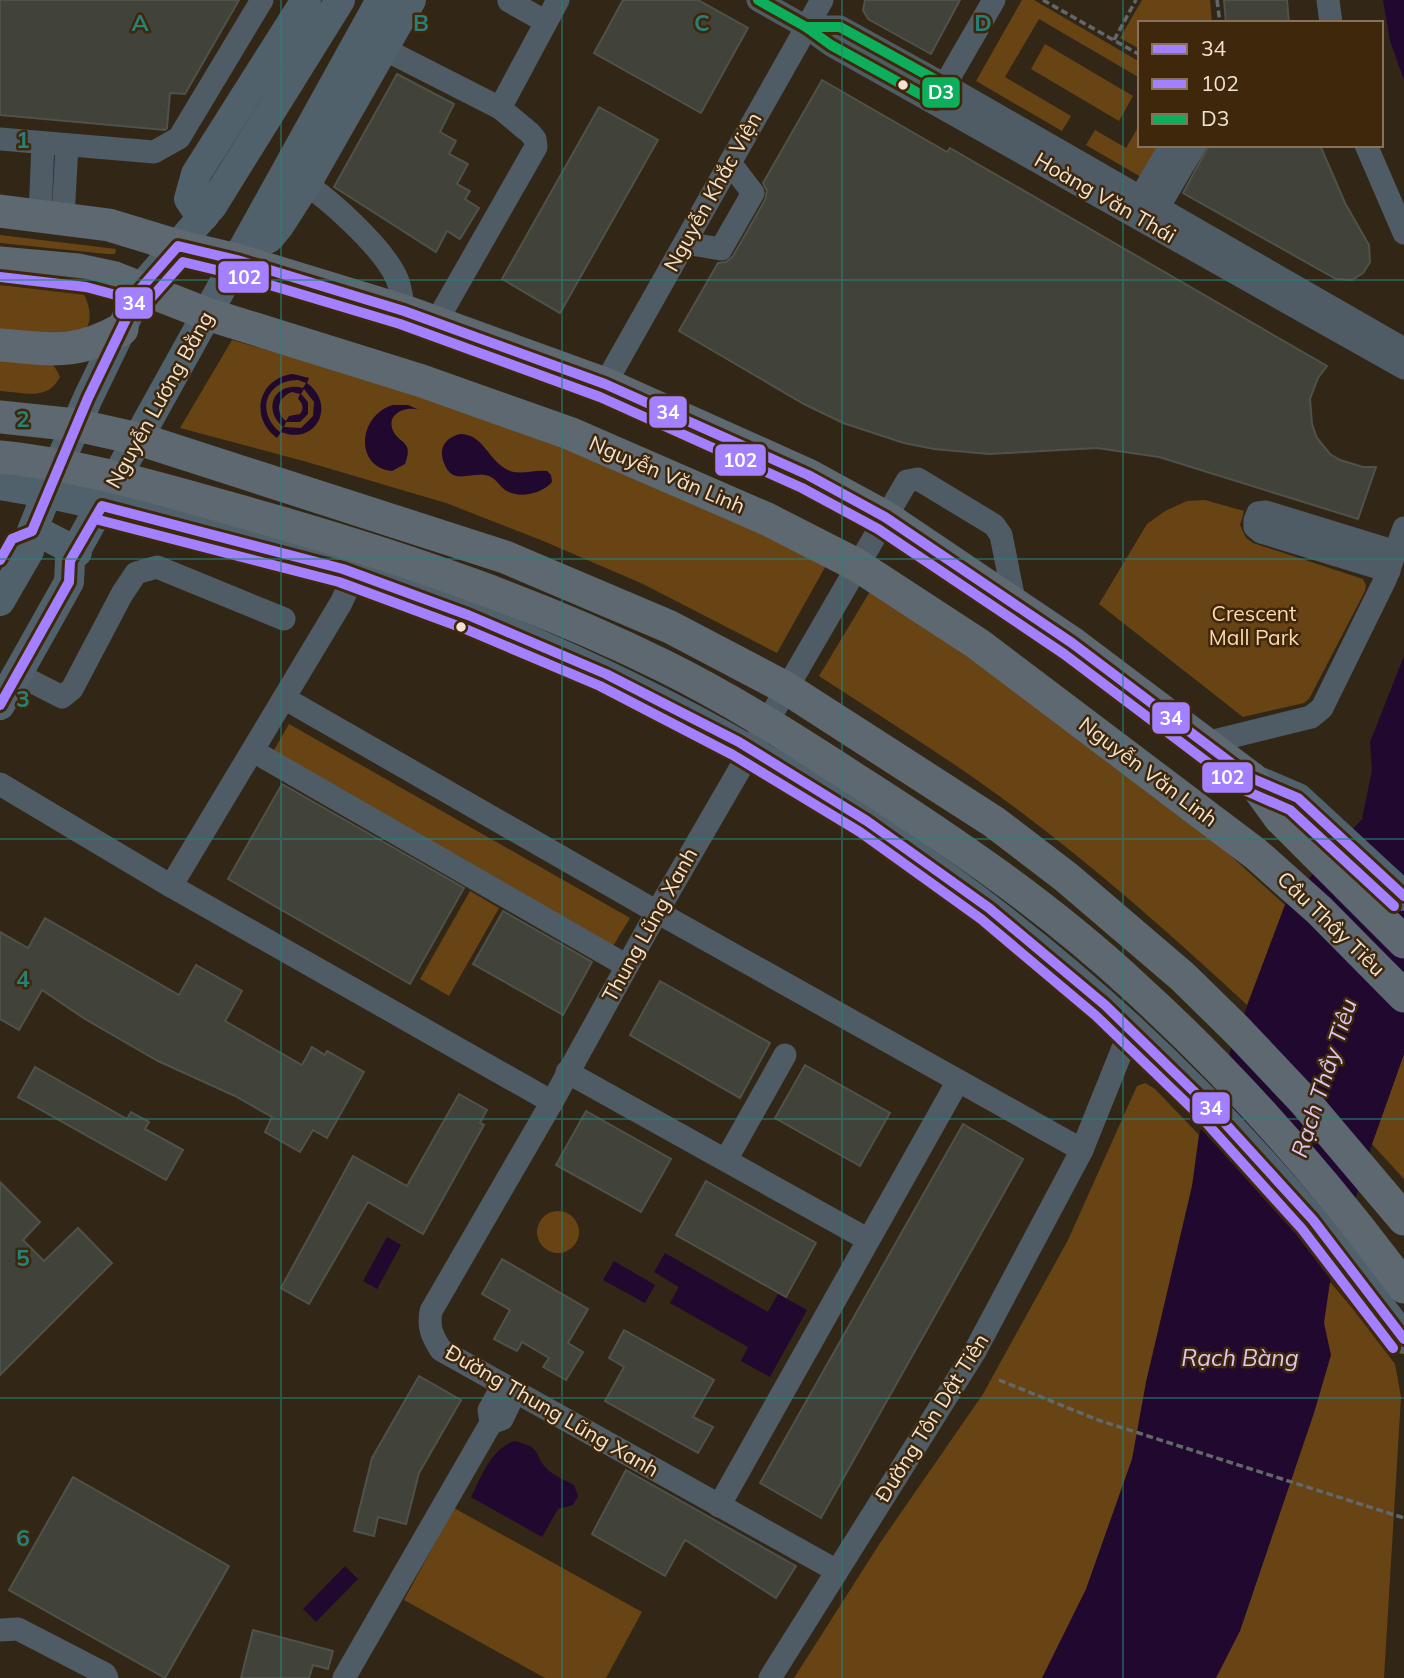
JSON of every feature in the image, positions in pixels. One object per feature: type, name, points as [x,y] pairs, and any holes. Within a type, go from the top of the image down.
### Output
[{"type":"highway","points":[[0,211],[109,225],[178,246],[243,249],[435,324],[606,384],[808,475],[885,517],[1015,604],[1114,673],[1289,808]]},
{"type":"highway","name":"Nguyễn Văn Linh","points":[[0,263],[78,270],[115,278],[207,314],[422,381],[569,433],[767,519],[857,565],[978,644],[1256,854]]},
{"type":"highway","points":[[0,345],[76,348],[101,341],[122,329]]},
{"type":"highway","points":[[0,417],[76,425],[139,439],[505,557],[670,626],[786,688],[1004,829],[1066,877],[1183,977],[1305,1102],[1404,1219]]},
{"type":"highway","points":[[0,457],[53,480],[118,477],[361,561],[495,593],[663,666],[759,736],[965,851],[1083,943],[1161,1011],[1218,1067],[1361,1229],[1404,1287]]},
{"type":"highway","name":"Cầu Thầy Tiêu","points":[[1289,808],[1404,942]]},
{"type":"highway","name":"Cầu Thầy Tiêu","points":[[1256,854],[1319,910],[1404,996]]},
{"type":"main road","points":[[204,216],[199,214],[189,199],[196,174],[306,0]]},
{"type":"main road","points":[[0,601],[29,551],[32,530],[76,425],[141,288],[221,193],[340,0]]},
{"type":"main road","points":[[243,249],[275,232],[296,178],[381,0]]},
{"type":"main road","points":[[296,178],[384,49],[411,0]]},
{"type":"main road","name":"Nguyễn Lương Bằng","points":[[0,705],[9,669],[69,582],[73,557],[243,249]]},
{"type":"main road","points":[[0,485],[53,480],[102,506],[361,561]]},
{"type":"main road","points":[[32,530],[73,557]]},
{"type":"main road","points":[[0,560],[12,539],[32,530]]},
{"type":"main road","points":[[759,736],[874,826],[980,901],[1057,962],[1136,1033],[1186,1081],[1271,1171],[1339,1251],[1401,1335]]},
{"type":"main road","points":[[1289,808],[1404,896]]},
{"type":"street","points":[[0,139],[154,152],[169,146],[178,138],[262,0]]},
{"type":"street","points":[[500,108],[558,0]]},
{"type":"street","name":"Hoàng Văn Thái","points":[[758,0],[806,27],[840,27],[940,94],[1404,368]]},
{"type":"street","name":"Nguyễn Khắc Viện","points":[[606,384],[821,0]]},
{"type":"street","points":[[940,94],[994,0]]},
{"type":"street","points":[[1328,0],[1331,21]]},
{"type":"street","points":[[509,1],[546,22]]},
{"type":"street","points":[[384,49],[500,108],[535,139],[536,147],[435,324]]},
{"type":"street","points":[[43,143],[52,216]]},
{"type":"street","points":[[52,216],[67,145]]},
{"type":"street","points":[[1149,203],[1170,147]]},
{"type":"street","points":[[1149,203],[1193,147]]},
{"type":"street","points":[[1367,147],[1404,233]]},
{"type":"street","points":[[685,243],[721,249],[752,193],[730,163]]},
{"type":"street","name":"Hoàng Văn Thái","points":[[1060,163],[1149,203],[1404,349]]},
{"type":"street","points":[[296,178],[334,207],[380,252],[397,279],[404,311]]},
{"type":"street","name":"Thung Lũng Xanh","points":[[552,1102],[657,912],[907,481],[918,478],[994,525],[1001,534],[1015,604]]},
{"type":"street","points":[[1266,512],[1393,562],[1261,532],[1255,527],[1255,520],[1258,513],[1266,512]]},
{"type":"street","points":[[1206,743],[1311,717],[1322,708],[1393,562],[1404,528]]},
{"type":"street","points":[[171,886],[341,603],[361,561]]},
{"type":"street","points":[[9,669],[62,697],[72,688],[121,594],[136,573],[157,567],[284,619]]},
{"type":"street","points":[[285,698],[657,912],[1082,1150]]},
{"type":"street","points":[[253,751],[627,966]]},
{"type":"street","points":[[0,784],[171,886],[552,1102]]},
{"type":"street","name":"Đường Tôn Dật Tiên","points":[[770,1678],[974,1353],[1082,1150],[1136,1033]]},
{"type":"street","points":[[726,1160],[785,1055]]},
{"type":"street","points":[[568,1072],[867,1239]]},
{"type":"street","points":[[719,1506],[958,1081]]},
{"type":"street","name":"Đường Thung Lũng Xanh","points":[[552,1102],[431,1311],[429,1324],[441,1350],[837,1571]]},
{"type":"street","points":[[344,1678],[491,1423],[489,1410],[509,1388]]},
{"type":"street","points":[[0,1630],[18,1629],[105,1674],[107,1678]]},
{"type":"path","points":[[1043,0],[1138,54]]},
{"type":"path","points":[[1114,40],[1136,0]]},
{"type":"path","points":[[1217,0],[1220,21]]},
{"type":"path","points":[[999,1380],[1098,1420],[1404,1518]]},
{"type":"green space","points":[[1022,0],[1034,0],[1138,61],[1138,77],[1039,19],[1005,77],[1071,116],[1062,131],[976,81]]},
{"type":"green space","points":[[1142,0],[1210,0],[1212,21],[1138,21],[1138,48],[1120,38]]},
{"type":"green space","points":[[1045,44],[1133,96],[1119,121],[1031,69]]},
{"type":"green space","points":[[1138,127],[1138,147],[1159,147],[1141,177],[1086,145],[1095,130],[1126,148]]},
{"type":"green space","points":[[0,235],[116,249],[115,254],[107,254],[0,243]]},
{"type":"green space","points":[[0,285],[83,293],[90,312],[88,325],[85,331],[72,337],[0,332]]},
{"type":"green space","points":[[232,340],[361,377],[667,481],[828,562],[777,653],[643,584],[446,503],[180,428]]},
{"type":"green space","points":[[0,354],[43,358],[50,362],[60,377],[55,385],[42,393],[0,391]]},
{"type":"green space","name":"Crescent Mall Park","points":[[1205,500],[1244,511],[1240,525],[1246,538],[1253,543],[1363,579],[1366,585],[1309,699],[1304,703],[1243,717],[1099,604],[1147,524],[1165,511],[1187,501]]},
{"type":"green space","points":[[872,588],[960,642],[1209,836],[1285,905],[1247,1005],[1127,898],[1034,822],[957,766],[819,676]]},
{"type":"green space","points":[[289,724],[630,918],[613,946],[273,752]]},
{"type":"green space","points":[[470,891],[499,908],[449,996],[420,979]]},
{"type":"green space","points":[[1404,1054],[1404,1179],[1372,1144]]},
{"type":"green space","points":[[1145,1083],[1155,1089],[1226,1163],[1074,1678],[794,1678],[880,1543],[983,1394],[1068,1240],[1137,1086]]},
{"type":"green space","points":[[558,1211],[573,1217],[579,1232],[573,1247],[558,1253],[543,1247],[537,1232],[543,1217]]},
{"type":"green space","points":[[1330,1282],[1395,1364],[1401,1397],[1384,1678],[1171,1678]]},
{"type":"green space","points":[[454,1508],[642,1612],[606,1678],[545,1678],[404,1600]]},
{"type":"water","points":[[1383,0],[1404,0],[1404,80],[1390,41]]},
{"type":"water","points":[[293,374],[309,378],[307,383],[321,402],[321,412],[313,428],[293,435],[281,432],[277,438],[268,430],[263,420],[261,400],[265,391],[281,377]],"holes":[[[298,380],[306,383],[303,388],[285,388],[275,398],[273,412],[283,427],[280,432],[268,415],[268,398],[278,385]],[[304,389],[314,402],[313,416],[301,428],[284,427],[286,422],[300,422],[308,414],[308,402],[301,394]],[[287,394],[300,394],[298,399],[302,408],[300,414],[289,416],[286,421],[280,413],[279,405]]]},
{"type":"water","points":[[393,405],[408,405],[419,410],[407,409],[393,417],[392,428],[406,445],[408,453],[405,464],[392,471],[371,460],[366,451],[365,440],[373,419]]},
{"type":"water","points":[[460,434],[475,438],[495,461],[508,470],[547,471],[552,482],[537,492],[518,495],[505,490],[491,477],[453,475],[444,463],[442,451],[448,440]]},
{"type":"water","name":"Rạch Bàng","points":[[1404,656],[1404,1054],[1372,1144],[1330,1282],[1324,1323],[1331,1355],[1240,1631],[1216,1678],[1042,1678],[1086,1589],[1132,1459],[1146,1382],[1192,1186],[1199,1135],[1285,905],[1362,819],[1372,770],[1370,742]]},
{"type":"water","points":[[387,1237],[401,1245],[377,1289],[363,1281]]},
{"type":"water","points":[[665,1253],[768,1312],[778,1294],[807,1310],[770,1377],[741,1361],[748,1347],[670,1303],[679,1287],[654,1272]]},
{"type":"water","points":[[614,1261],[655,1285],[645,1303],[603,1280]]},
{"type":"water","points":[[514,1441],[534,1449],[548,1470],[574,1485],[578,1496],[573,1505],[558,1509],[542,1537],[471,1497],[493,1457]]},
{"type":"water","points":[[345,1566],[358,1579],[316,1622],[303,1609]]},
{"type":"building","points":[[0,0],[239,0],[185,94],[170,93],[165,130],[0,115]]},
{"type":"building","points":[[623,0],[698,0],[748,28],[701,113],[594,53]]},
{"type":"building","points":[[865,0],[960,0],[931,54],[868,19],[863,10]]},
{"type":"building","points":[[1224,0],[1287,0],[1289,21],[1226,21]]},
{"type":"building","points":[[397,74],[454,104],[440,132],[456,141],[449,154],[468,164],[457,184],[470,191],[465,199],[479,208],[460,239],[447,231],[436,252],[334,187]]},
{"type":"building","points":[[822,80],[947,152],[950,148],[1327,366],[1318,378],[1310,399],[1312,424],[1317,438],[1330,454],[1340,460],[1363,467],[1376,467],[1358,519],[1159,457],[1097,448],[989,454],[934,449],[904,443],[843,423],[804,404],[679,331],[718,263],[726,262],[733,256],[765,200],[767,191],[763,183]]},
{"type":"building","points":[[599,107],[658,140],[560,313],[502,279]]},
{"type":"building","points":[[1208,147],[1321,147],[1345,203],[1369,245],[1370,262],[1363,273],[1352,280],[1336,279],[1183,193]]},
{"type":"building","points":[[282,784],[464,888],[410,984],[228,879]]},
{"type":"building","points":[[503,911],[592,962],[563,1015],[473,964]]},
{"type":"building","points":[[45,918],[179,995],[196,965],[242,991],[225,1021],[302,1065],[312,1047],[325,1055],[327,1051],[364,1072],[327,1138],[313,1130],[300,1152],[265,1132],[272,1117],[235,1096],[158,1061],[85,1019],[42,990],[19,1030],[0,1019],[0,932],[28,948]]},
{"type":"building","points":[[660,981],[770,1043],[740,1098],[630,1035]]},
{"type":"building","points":[[805,1065],[890,1113],[860,1166],[775,1118]]},
{"type":"building","points":[[35,1067],[127,1119],[131,1112],[149,1122],[145,1129],[183,1150],[166,1180],[18,1097]]},
{"type":"building","points":[[459,1094],[487,1110],[480,1123],[484,1125],[423,1234],[368,1202],[309,1304],[281,1288],[353,1156],[407,1186]]},
{"type":"building","points":[[586,1111],[671,1159],[641,1212],[556,1165]]},
{"type":"building","points":[[963,1124],[1023,1159],[821,1518],[760,1483]]},
{"type":"building","points":[[706,1181],[816,1243],[786,1297],[676,1235]]},
{"type":"building","points":[[0,1182],[40,1222],[23,1240],[44,1261],[78,1228],[112,1263],[0,1375]]},
{"type":"building","points":[[502,1259],[588,1309],[568,1343],[583,1352],[566,1380],[543,1367],[549,1358],[522,1342],[517,1351],[494,1339],[510,1310],[482,1294]]},
{"type":"building","points":[[624,1330],[714,1380],[693,1417],[713,1427],[698,1453],[605,1401],[624,1367],[609,1358]]},
{"type":"building","points":[[419,1376],[461,1400],[419,1473],[406,1524],[378,1517],[374,1536],[354,1531],[372,1458]]},
{"type":"building","points":[[626,1470],[796,1566],[776,1598],[685,1540],[665,1576],[592,1534]]},
{"type":"building","points":[[73,1477],[229,1566],[165,1678],[9,1590]]},
{"type":"building","points":[[253,1630],[333,1651],[328,1669],[313,1665],[309,1678],[241,1678]]},
{"type":"transit line","name":"D3","points":[[758,0],[806,27]]},
{"type":"transit line","name":"D3","points":[[806,27],[840,27],[945,85],[936,103],[831,45],[806,27]]},
{"type":"transit line","name":"34","points":[[0,560],[12,539],[32,531],[88,398],[141,288],[178,246],[237,260],[404,311],[605,384],[808,475],[885,517],[1072,643],[1251,778],[1298,798],[1404,896]]},
{"type":"transit line","name":"102","points":[[0,277],[86,287],[142,302],[151,298],[183,262],[233,274],[400,324],[600,397],[802,488],[878,529],[1064,654],[1244,790],[1290,810],[1394,906]]},
{"type":"transit line","name":"34","points":[[0,705],[69,582],[70,561],[102,506],[343,569],[468,615],[606,674],[739,742],[867,821],[989,908],[1105,1005],[1212,1109],[1313,1220],[1404,1339]]},
{"type":"transit line","name":"102","points":[[99,520],[339,582],[463,628],[600,686],[733,755],[860,832],[981,919],[1095,1015],[1202,1118],[1302,1229],[1393,1348]]},
{"type":"water label","name":"Rạch Thầy Tiêu","points":[[1324,1078]]}]
